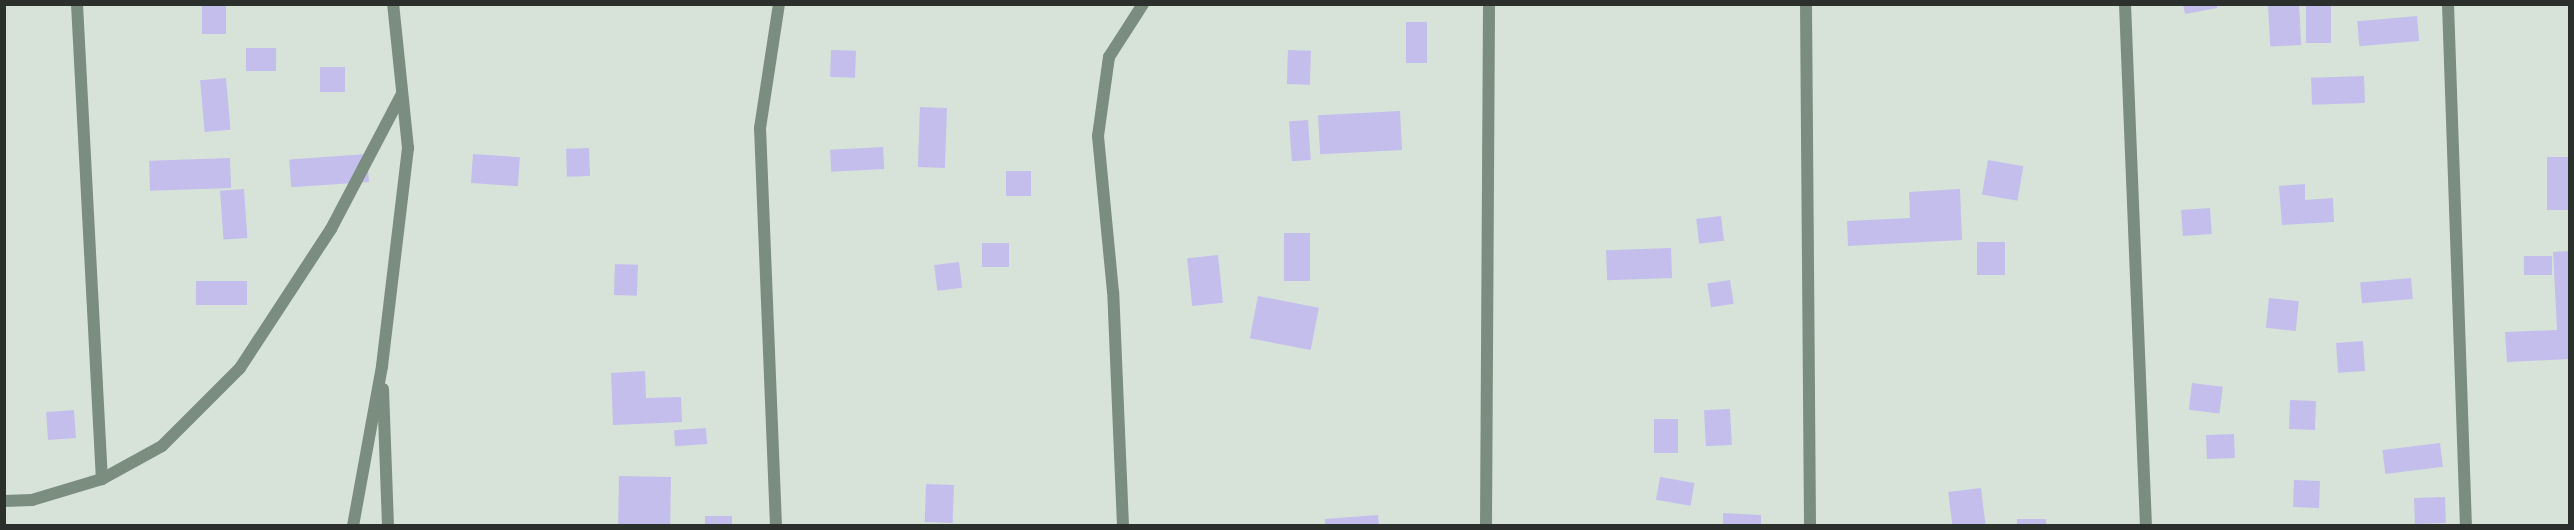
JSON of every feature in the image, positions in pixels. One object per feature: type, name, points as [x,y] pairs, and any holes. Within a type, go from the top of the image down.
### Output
[{"type":"street","points":[[77,4],[102,478]]},
{"type":"street","points":[[353,525],[382,366],[408,148],[393,4]]},
{"type":"street","points":[[776,525],[760,128],[779,4]]},
{"type":"street","points":[[1123,525],[1113,292],[1098,136],[1109,57],[1143,4]]},
{"type":"street","points":[[1486,525],[1489,4]]},
{"type":"street","points":[[1806,4],[1810,525]]},
{"type":"street","points":[[2125,4],[2146,525]]},
{"type":"street","points":[[2448,4],[2466,525]]},
{"type":"street","points":[[4,501],[32,500],[102,478],[162,446],[240,368],[331,229],[402,94]]},
{"type":"street","points":[[382,366],[388,525]]},
{"type":"building","points":[[202,4],[226,4],[226,34],[202,34]]},
{"type":"building","points":[[2183,4],[2217,4],[2217,8],[2185,14]]},
{"type":"building","points":[[2299,4],[2301,45],[2270,47],[2268,6]]},
{"type":"building","points":[[2306,4],[2331,4],[2331,43],[2306,43]]},
{"type":"building","points":[[2417,16],[2419,41],[2359,46],[2357,21]]},
{"type":"building","points":[[1406,22],[1427,22],[1427,63],[1406,63]]},
{"type":"building","points":[[246,48],[276,48],[276,71],[246,71]]},
{"type":"building","points":[[831,50],[856,51],[855,78],[830,77]]},
{"type":"building","points":[[1288,50],[1311,51],[1310,85],[1287,84]]},
{"type":"building","points":[[320,67],[345,67],[345,92],[320,92]]},
{"type":"building","points":[[2364,76],[2365,103],[2312,105],[2311,78]]},
{"type":"building","points":[[226,78],[231,130],[205,132],[200,80]]},
{"type":"building","points":[[920,107],[947,108],[945,168],[918,167]]},
{"type":"building","points":[[1400,111],[1402,150],[1320,154],[1318,115]]},
{"type":"building","points":[[1308,120],[1311,160],[1292,161],[1289,121]]},
{"type":"building","points":[[883,147],[884,169],[831,172],[830,150]]},
{"type":"building","points":[[589,148],[590,176],[567,177],[566,149]]},
{"type":"building","points":[[367,154],[369,182],[291,187],[289,159]]},
{"type":"building","points":[[473,154],[520,157],[518,186],[471,183]]},
{"type":"building","points":[[2547,157],[2570,157],[2570,210],[2547,210]]},
{"type":"building","points":[[230,158],[231,188],[150,191],[149,161]]},
{"type":"building","points":[[1988,160],[2023,166],[2017,201],[1982,194]]},
{"type":"building","points":[[1006,171],[1031,171],[1031,196],[1006,196]]},
{"type":"building","points":[[2305,184],[2305,200],[2333,198],[2334,222],[2282,225],[2279,186]]},
{"type":"building","points":[[244,189],[247,238],[223,240],[220,191]]},
{"type":"building","points":[[1960,189],[1962,240],[1848,246],[1847,221],[1910,218],[1909,192]]},
{"type":"building","points":[[2210,208],[2212,234],[2183,236],[2181,210]]},
{"type":"building","points":[[1721,216],[1724,241],[1699,244],[1696,219]]},
{"type":"building","points":[[1284,233],[1310,233],[1310,281],[1284,281]]},
{"type":"building","points":[[1977,242],[2005,242],[2005,275],[1977,275]]},
{"type":"building","points":[[982,243],[1009,243],[1009,267],[982,267]]},
{"type":"building","points":[[1671,248],[1672,278],[1607,280],[1606,250]]},
{"type":"building","points":[[2570,251],[2570,359],[2507,362],[2505,332],[2557,330],[2553,252]]},
{"type":"building","points":[[1218,255],[1223,303],[1192,306],[1187,258]]},
{"type":"building","points":[[2524,256],[2552,256],[2552,275],[2524,275]]},
{"type":"building","points":[[959,262],[962,288],[937,291],[934,265]]},
{"type":"building","points":[[615,264],[638,265],[637,296],[614,295]]},
{"type":"building","points":[[2411,278],[2413,299],[2362,303],[2360,282]]},
{"type":"building","points":[[1730,280],[1734,304],[1711,307],[1707,284]]},
{"type":"building","points":[[196,281],[247,281],[247,305],[196,305]]},
{"type":"building","points":[[1258,296],[1319,308],[1311,350],[1250,338]]},
{"type":"building","points":[[2269,298],[2299,301],[2296,331],[2266,328]]},
{"type":"building","points":[[2363,341],[2365,371],[2338,373],[2336,343]]},
{"type":"building","points":[[645,371],[646,398],[681,397],[682,422],[613,425],[611,373]]},
{"type":"building","points":[[2192,383],[2223,387],[2219,414],[2189,410]]},
{"type":"building","points":[[2290,400],[2316,401],[2315,430],[2289,429]]},
{"type":"building","points":[[1730,409],[1732,445],[1706,446],[1704,410]]},
{"type":"building","points":[[74,410],[76,438],[48,440],[46,412]]},
{"type":"building","points":[[1654,419],[1678,419],[1678,453],[1654,453]]},
{"type":"building","points":[[706,428],[707,444],[675,446],[674,430]]},
{"type":"building","points":[[2234,434],[2235,458],[2207,459],[2206,435]]},
{"type":"building","points":[[2440,443],[2443,467],[2385,474],[2382,450]]},
{"type":"building","points":[[619,476],[671,477],[670,526],[618,526]]},
{"type":"building","points":[[1660,477],[1694,483],[1690,506],[1656,500]]},
{"type":"building","points":[[2294,480],[2320,481],[2319,508],[2293,507]]},
{"type":"building","points":[[926,484],[954,485],[953,523],[925,522]]},
{"type":"building","points":[[1981,488],[1986,526],[1952,526],[1948,492]]},
{"type":"building","points":[[2445,497],[2446,523],[2415,524],[2414,498]]},
{"type":"building","points":[[1723,513],[1761,515],[1761,526],[1723,526]]},
{"type":"building","points":[[1378,515],[1379,526],[1325,526],[1325,519]]},
{"type":"building","points":[[705,516],[732,516],[732,526],[705,526]]},
{"type":"building","points":[[2017,519],[2046,519],[2046,526],[2017,526]]}]
